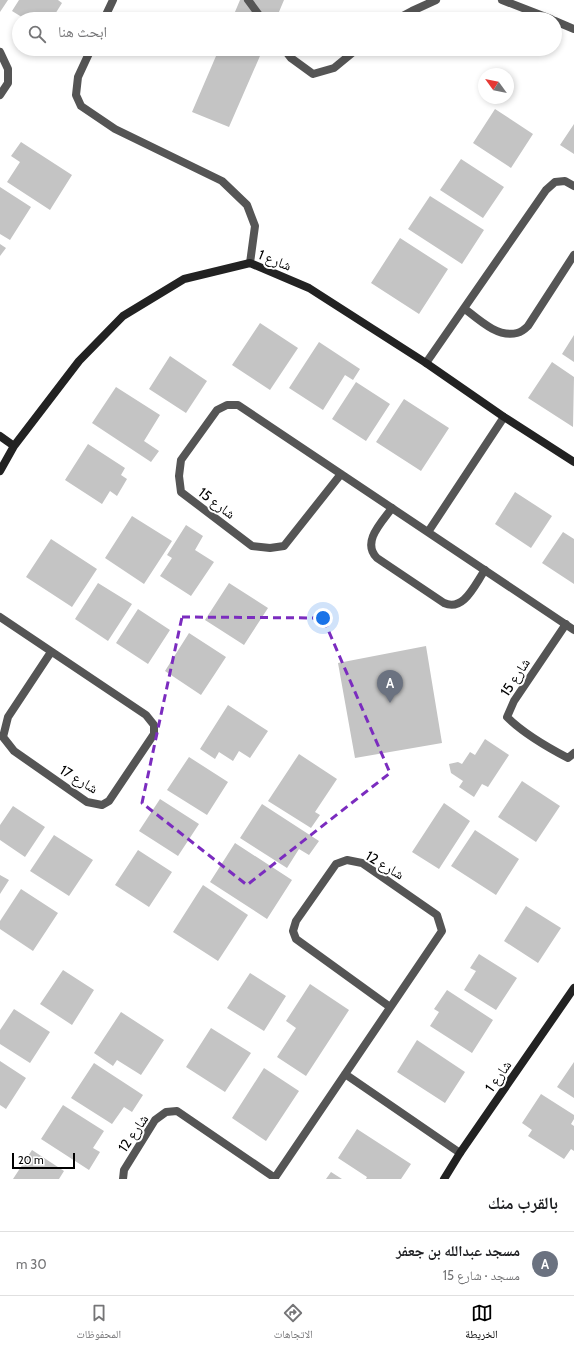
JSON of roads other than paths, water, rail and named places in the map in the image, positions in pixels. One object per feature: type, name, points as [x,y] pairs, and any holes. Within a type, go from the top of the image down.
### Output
[{"type":"street","points":[[107,12],[113,0]]},
{"type":"street","points":[[248,0],[257,12]]},
{"type":"street","points":[[409,12],[436,0]]},
{"type":"street","points":[[502,0],[535,12]]},
{"type":"street","points":[[510,0],[537,12]]},
{"type":"street","points":[[562,24],[574,30]]},
{"type":"street","points":[[0,52],[8,68],[8,83],[0,95]]},
{"type":"street","points":[[88,56],[78,77],[76,95],[81,106],[115,129],[222,181],[247,204],[255,226],[250,263]]},
{"type":"street","points":[[289,56],[313,74],[334,68],[349,56]]},
{"type":"street","points":[[426,364],[546,190],[555,182],[565,181],[574,186]]},
{"type":"street","points":[[464,309],[483,323],[506,334],[518,332],[528,326],[574,255]]},
{"type":"street","name":"شارع 1","points":[[0,470],[14,446],[79,361],[123,316],[184,279],[250,263],[309,288],[574,462]]},
{"type":"street","name":"شارع 15","points":[[341,474],[284,546],[270,548],[252,546],[181,492],[179,476],[181,460],[217,410],[227,405],[238,405],[574,630]]},
{"type":"street","points":[[428,532],[504,417]]},
{"type":"street","points":[[0,436],[14,446]]},
{"type":"street","points":[[392,508],[373,536],[370,547],[373,553],[377,558],[444,603],[456,605],[466,599],[485,570]]},
{"type":"street","name":"شارع 17","points":[[0,617],[146,716],[154,725],[154,734],[109,801],[102,805],[87,802],[14,751],[3,737],[8,717],[51,652]]},
{"type":"street","name":"شارع 15","points":[[566,624],[514,701],[507,716],[516,726],[568,758],[574,753]]},
{"type":"street","name":"شارع 12","points":[[123,1179],[124,1170],[155,1120],[166,1112],[177,1111],[274,1178],[442,931],[437,915],[362,863],[347,860],[336,864],[296,921],[294,931],[296,940],[390,1007]]},
{"type":"street","name":"شارع 1","points":[[444,1179],[460,1153],[574,988]]},
{"type":"street","points":[[345,1074],[460,1153]]},
{"type":"place","name":"مسجد عبدالله بن جعفر","points":[[390,703]]}]
